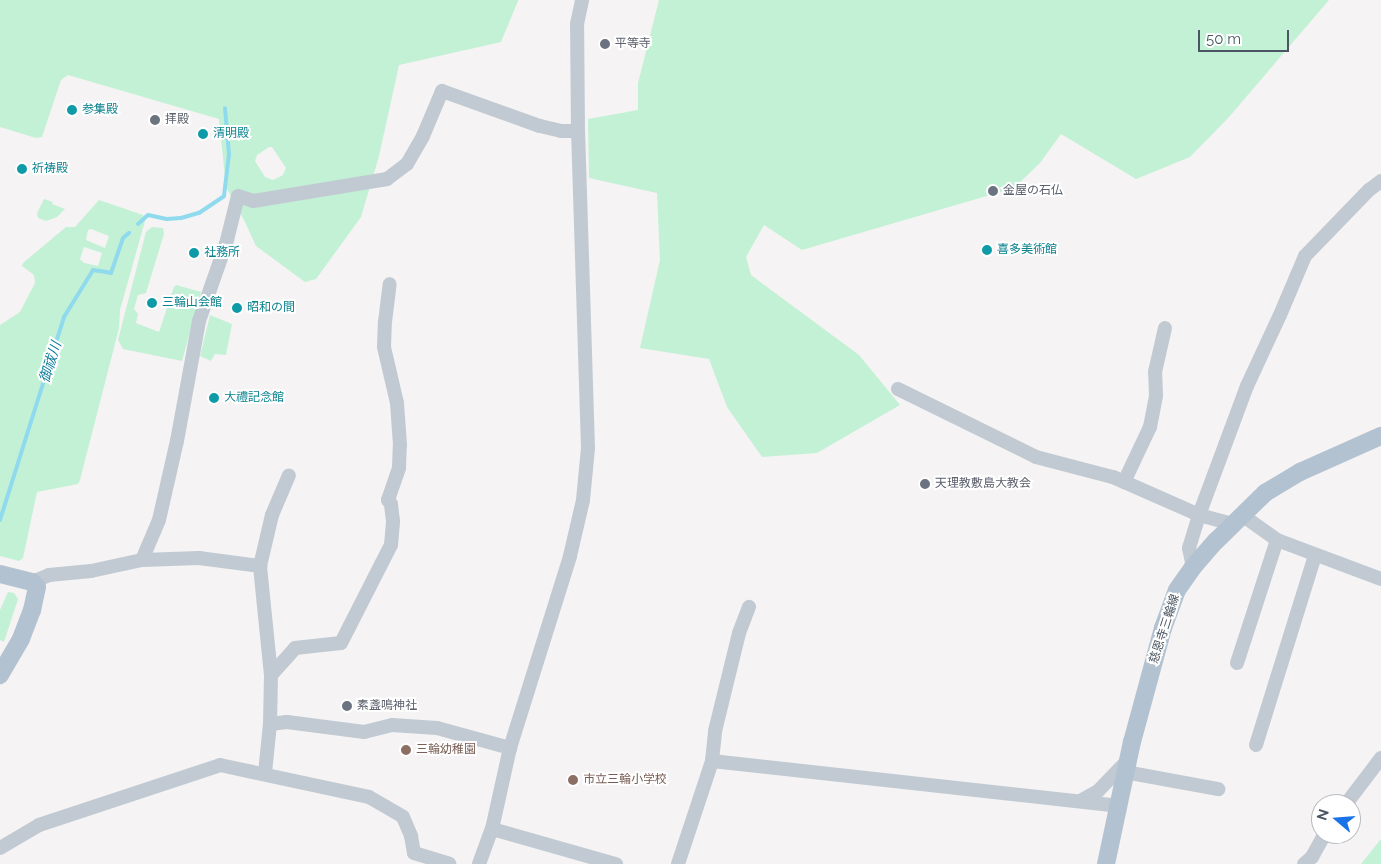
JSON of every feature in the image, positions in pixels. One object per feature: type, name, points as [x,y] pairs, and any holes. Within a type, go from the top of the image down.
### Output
[{"type":"main road","name":"慈恩寺三輪線","points":[[1106,864],[1126,766],[1163,628],[1177,590],[1193,567],[1265,493],[1300,472],[1381,436]]},
{"type":"main road","points":[[0,574],[32,582],[37,588],[32,610],[21,639],[0,675]]},
{"type":"street","points":[[479,864],[492,829],[510,748],[570,556],[583,500],[588,448],[578,131],[577,24],[582,0]]},
{"type":"street","points":[[142,560],[159,520],[177,441],[200,321],[226,244],[238,196],[254,201],[387,179],[407,164],[423,136],[442,91],[560,132],[578,131]]},
{"type":"street","points":[[1193,567],[1189,548],[1199,515],[1247,386],[1305,256],[1369,190],[1381,181]]},
{"type":"street","points":[[270,675],[295,648],[341,643],[391,544],[393,521],[391,504],[388,500],[398,468],[400,445],[397,403],[384,347],[390,284]]},
{"type":"street","points":[[1124,482],[1150,427],[1156,396],[1155,372],[1165,328]]},
{"type":"street","points":[[898,390],[1036,457],[1124,482],[1199,515],[1237,520],[1277,540],[1381,579]]},
{"type":"street","points":[[265,774],[270,724],[270,675],[260,566],[272,515],[289,475]]},
{"type":"street","points":[[1238,663],[1277,540]]},
{"type":"street","points":[[1256,745],[1315,555]]},
{"type":"street","points":[[32,582],[49,575],[91,571],[142,560],[199,558],[260,566]]},
{"type":"street","points":[[678,864],[712,760],[715,731],[749,607]]},
{"type":"street","points":[[270,724],[287,722],[364,732],[392,725],[437,728],[510,748]]},
{"type":"street","points":[[1354,794],[1381,758]]},
{"type":"street","points":[[712,760],[1118,806]]},
{"type":"street","points":[[0,848],[39,824],[220,765],[369,797],[402,817],[411,836],[414,853],[449,864]]},
{"type":"street","points":[[1080,801],[1098,791],[1126,766],[1218,789]]},
{"type":"street","points":[[492,829],[616,864]]},
{"type":"street","points":[[1304,864],[1312,857],[1319,844]]},
{"type":"green space","points":[[0,0],[518,0],[501,42],[399,65],[379,156],[361,217],[316,279],[305,282],[256,246],[226,187],[219,119],[68,75],[61,80],[42,137],[36,138],[0,127]],"holes":[[[272,147],[286,168],[283,175],[273,180],[265,177],[255,161],[257,155]]]},
{"type":"green space","points":[[659,0],[1329,0],[1229,117],[1190,157],[1136,179],[1061,134],[1040,163],[1014,188],[802,250],[764,225],[746,257],[751,275],[859,355],[900,405],[817,453],[762,457],[727,407],[709,359],[640,348],[660,260],[657,193],[589,178],[588,119],[638,110],[638,83]]},
{"type":"green space","points":[[44,199],[65,209],[57,217],[46,221],[38,218],[37,213]]},
{"type":"green space","points":[[99,200],[143,215],[145,221],[120,310],[119,328],[80,480],[78,484],[37,492],[23,558],[19,561],[0,556],[0,325],[20,312],[35,283],[34,275],[22,266],[23,263],[66,227],[75,227]],"holes":[[[91,229],[109,236],[105,248],[86,240],[88,230]],[[84,247],[102,253],[98,266],[84,263],[80,259]]]},
{"type":"green space","points":[[152,227],[163,228],[164,234],[146,293],[138,295],[134,309],[138,314],[136,323],[159,332],[176,285],[201,292],[182,361],[123,349],[118,340],[146,232]]},
{"type":"green space","points":[[210,315],[232,324],[226,355],[215,354],[211,361],[200,356]]},
{"type":"green space","points":[[8,592],[14,593],[18,599],[4,642],[0,640],[0,610]]},
{"type":"green space","points":[[1381,839],[1381,864],[1361,864]]},
{"type":"waterway","name":"御祓川","points":[[138,224],[148,215],[167,219],[181,218],[199,213],[224,196],[229,154],[225,108]]},
{"type":"waterway","name":"御祓川","points":[[0,520],[64,317],[93,270],[111,273],[123,238],[129,233]]},
{"type":"place","name":"平等寺","points":[[605,44]]},
{"type":"place","name":"参集殿","points":[[72,110]]},
{"type":"place","name":"拝殿","points":[[155,120]]},
{"type":"place","name":"清明殿","points":[[203,134]]},
{"type":"place","name":"祈祷殿","points":[[22,169]]},
{"type":"place","name":"金屋の石仏","points":[[993,191]]},
{"type":"place","name":"喜多美術館","points":[[987,250]]},
{"type":"place","name":"社務所","points":[[194,253]]},
{"type":"place","name":"三輪山会館","points":[[152,303]]},
{"type":"place","name":"昭和の間","points":[[237,308]]},
{"type":"place","name":"大禮記念館","points":[[214,398]]},
{"type":"place","name":"天理教敷島大教会","points":[[925,484]]},
{"type":"place","name":"素盞鳴神社","points":[[347,706]]},
{"type":"place","name":"三輪幼稚園","points":[[406,750]]},
{"type":"place","name":"市立三輪小学校","points":[[573,780]]}]
